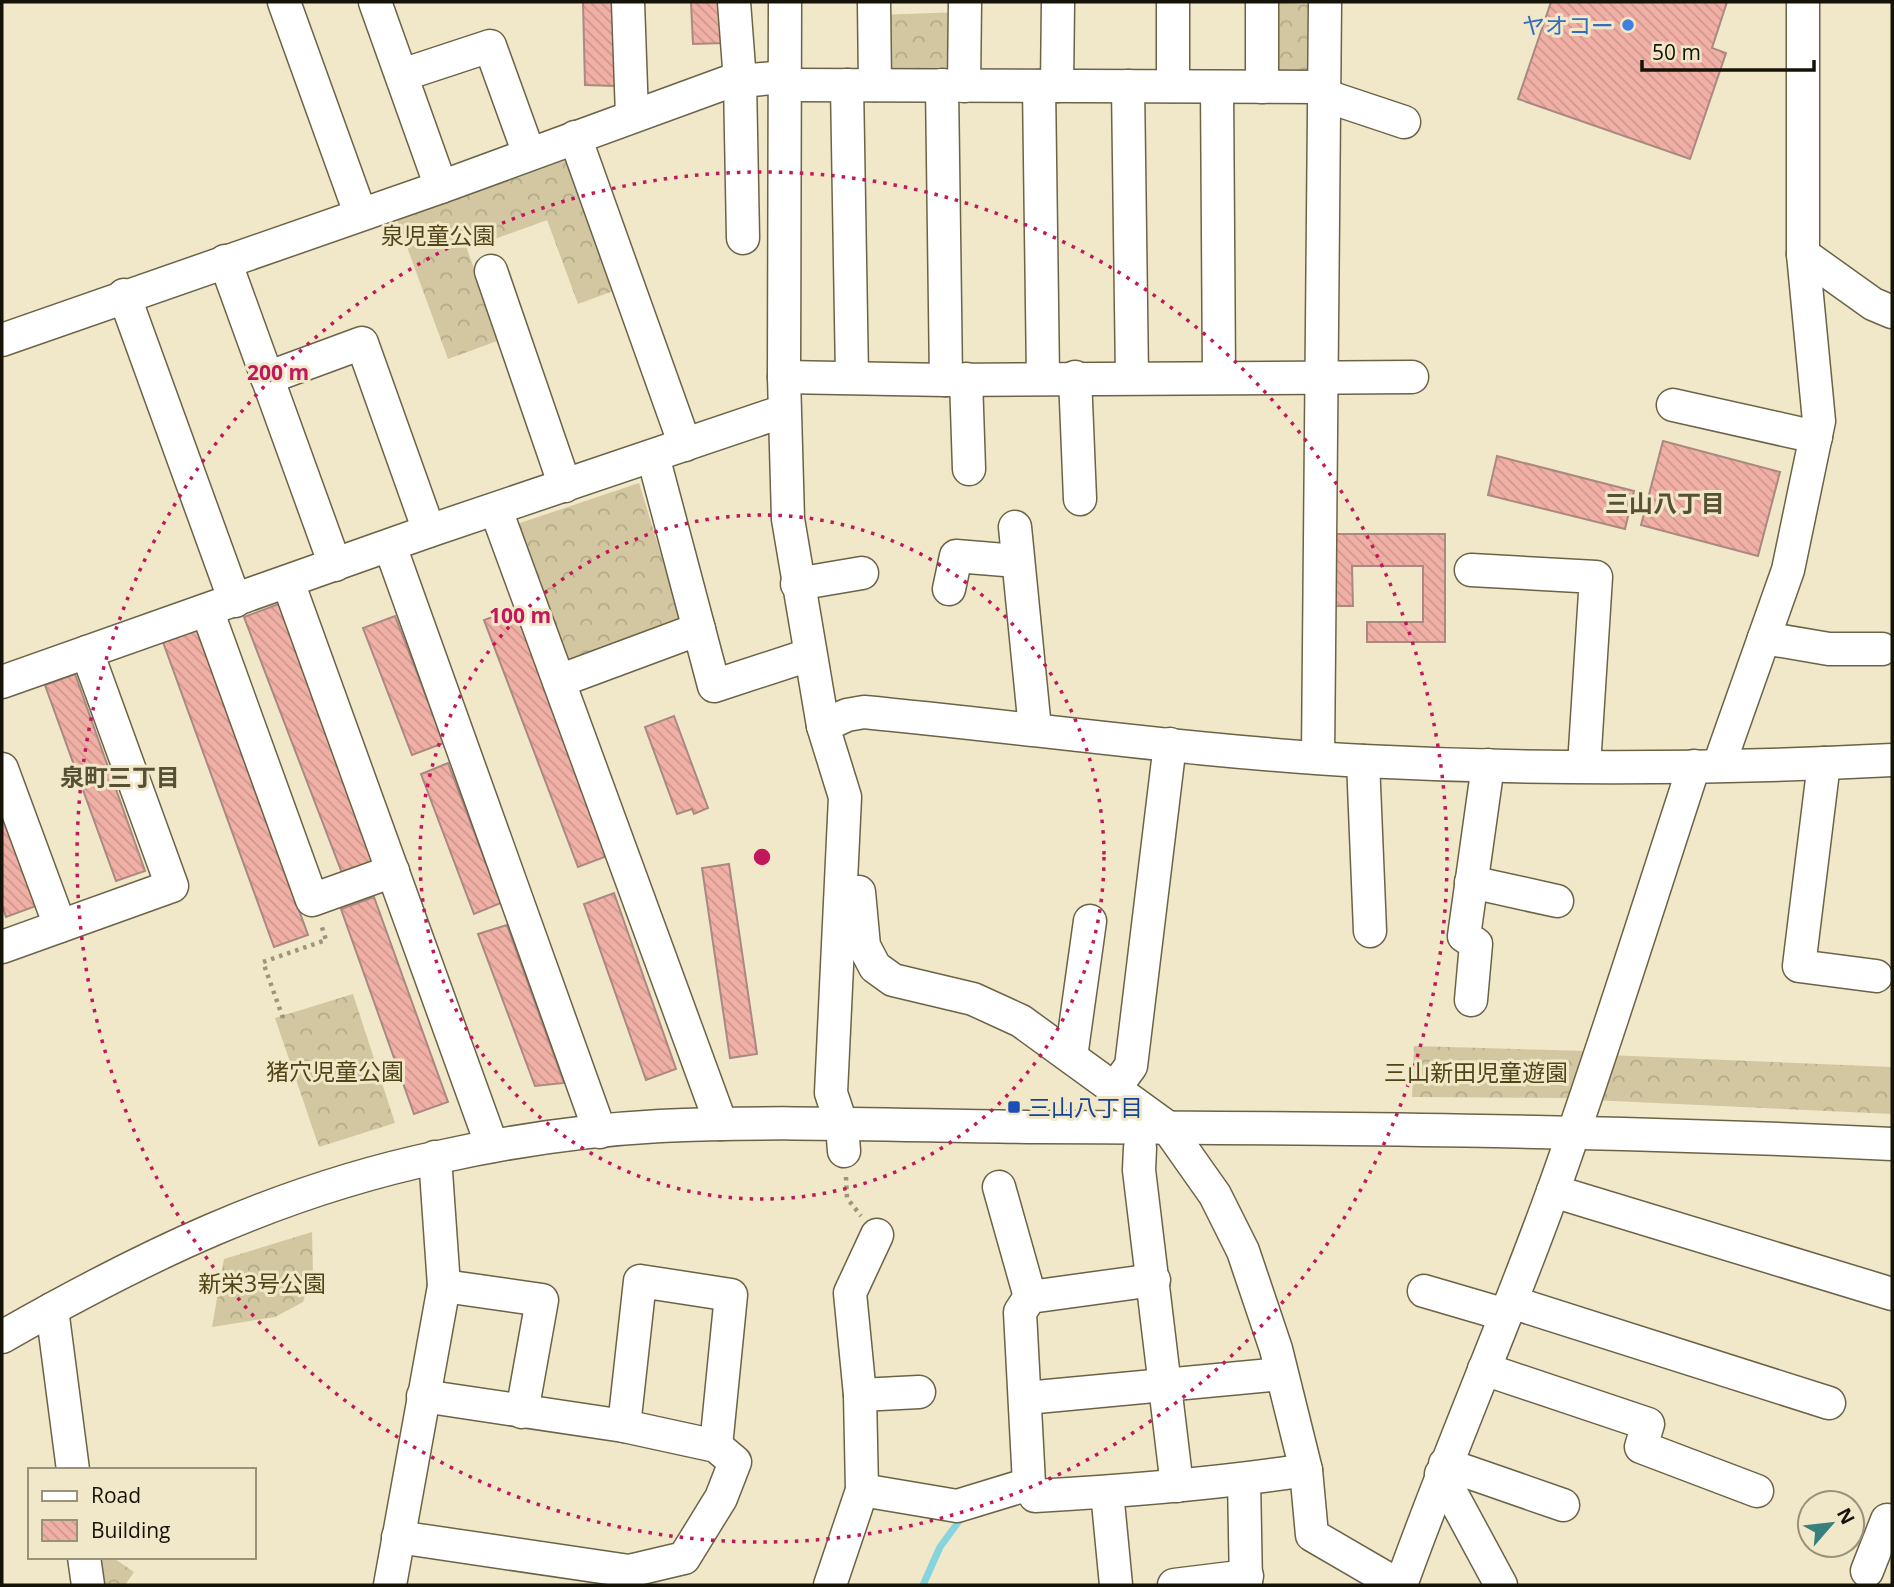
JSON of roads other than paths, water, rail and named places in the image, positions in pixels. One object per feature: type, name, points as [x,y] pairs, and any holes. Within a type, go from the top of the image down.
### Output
[{"type":"street","points":[[284,2],[360,213]]},
{"type":"street","points":[[375,2],[440,187]]},
{"type":"street","points":[[628,2],[632,116]]},
{"type":"street","points":[[734,2],[740,81],[743,238]]},
{"type":"street","points":[[785,2],[784,377],[788,519],[823,726],[845,797],[831,1093],[843,1139]]},
{"type":"street","points":[[852,377],[861,85],[874,2]]},
{"type":"street","points":[[965,2],[953,85],[956,379],[970,469]]},
{"type":"street","points":[[1043,377],[1048,86],[1058,2]]},
{"type":"street","points":[[1173,2],[1173,86]]},
{"type":"street","points":[[1262,2],[1262,87]]},
{"type":"street","points":[[1318,757],[1325,2]]},
{"type":"street","points":[[845,823],[858,855],[860,919],[864,946],[875,967],[893,980],[973,999],[1021,1021],[1167,1128],[1215,1195],[1243,1251],[1276,1349],[1306,1470],[1312,1535],[1399,1585],[1553,1191],[1707,765],[1764,638],[1788,570],[1819,421],[1803,254],[1803,2]]},
{"type":"street","points":[[402,75],[490,46],[529,154]]},
{"type":"street","points":[[2,340],[124,295],[440,187],[728,82],[1262,87],[1324,91],[1404,122]]},
{"type":"street","points":[[1128,86],[1132,377]]},
{"type":"street","points":[[1217,87],[1219,377]]},
{"type":"street","points":[[575,137],[685,445]]},
{"type":"street","points":[[1803,254],[1873,304],[1892,313]]},
{"type":"street","points":[[225,261],[335,565]]},
{"type":"street","points":[[491,271],[565,486]]},
{"type":"street","points":[[124,295],[313,900],[393,871]]},
{"type":"street","points":[[267,378],[362,343],[429,531]]},
{"type":"street","points":[[784,377],[1412,377]]},
{"type":"street","points":[[1075,377],[1080,499]]},
{"type":"street","points":[[1673,405],[1816,437]]},
{"type":"street","points":[[2,682],[429,531],[785,411]]},
{"type":"street","points":[[653,456],[714,686],[809,655]]},
{"type":"street","points":[[496,510],[722,1124]]},
{"type":"street","points":[[1015,527],[1035,729]]},
{"type":"street","points":[[390,546],[600,1132]]},
{"type":"street","points":[[949,589],[956,556],[1017,561]]},
{"type":"street","points":[[1471,570],[1597,577],[1584,766]]},
{"type":"street","points":[[797,584],[862,573]]},
{"type":"street","points":[[288,582],[492,1146]]},
{"type":"street","points":[[559,681],[699,628]]},
{"type":"street","points":[[1764,638],[1829,649],[1882,649]]},
{"type":"street","points":[[2,947],[172,886],[87,652]]},
{"type":"street","points":[[823,726],[847,715],[864,712],[1363,761],[1488,765],[1707,765],[1892,760]]},
{"type":"street","points":[[1114,1089],[1131,1066],[1170,744]]},
{"type":"street","points":[[1363,761],[1370,931]]},
{"type":"street","points":[[1824,763],[1799,966],[1876,976]]},
{"type":"street","points":[[1471,1000],[1476,944],[1464,936],[1488,765]]},
{"type":"street","points":[[2,769],[60,926]]},
{"type":"street","points":[[1471,882],[1557,901]]},
{"type":"street","points":[[1072,1057],[1090,921]]},
{"type":"street","points":[[2,1337],[181,1241],[251,1211],[435,1157],[492,1146],[600,1132],[722,1124],[843,1139],[1167,1128],[1573,1133],[1892,1144]]},
{"type":"street","points":[[1140,1148],[1139,1170],[1177,1486]]},
{"type":"street","points":[[390,1585],[444,1286],[435,1157]]},
{"type":"street","points":[[999,1187],[1030,1297]]},
{"type":"street","points":[[1553,1191],[1892,1294]]},
{"type":"street","points":[[830,1585],[862,1490],[860,1395],[850,1293],[877,1235]]},
{"type":"street","points":[[1154,1280],[1030,1297],[1020,1312],[1029,1484],[1035,1496],[1177,1486],[1306,1470]]},
{"type":"street","points":[[624,1426],[640,1281],[731,1295],[716,1446]]},
{"type":"street","points":[[444,1286],[542,1300],[522,1412]]},
{"type":"street","points":[[1424,1291],[1509,1308],[1829,1403]]},
{"type":"street","points":[[52,1309],[73,1468]]},
{"type":"street","points":[[1484,1369],[1648,1424],[1641,1447],[1757,1491]]},
{"type":"street","points":[[1026,1398],[1281,1374]]},
{"type":"street","points":[[860,1395],[919,1392]]},
{"type":"street","points":[[398,1537],[629,1571],[684,1558],[721,1498],[735,1462],[716,1446],[624,1426],[423,1396]]},
{"type":"street","points":[[1443,1469],[1563,1505]]},
{"type":"street","points":[[1443,1469],[1502,1585]]},
{"type":"street","points":[[1174,1585],[1247,1581],[1244,1479]]},
{"type":"street","points":[[862,1490],[957,1506],[1029,1484]]},
{"type":"street","points":[[1107,1492],[1116,1585]]},
{"type":"street","points":[[1867,1571],[1887,1520],[1892,1521]]},
{"type":"street","points":[[84,1559],[88,1585]]},
{"type":"waterway","points":[[923,1585],[940,1547],[962,1517]]},
{"type":"place","name":"ヤオコー","points":[[1628,25]]},
{"type":"place","name":"三山八丁目","points":[[1014,1107]]},
{"type":"district","name":"三山八丁目","points":[[1665,502]]},
{"type":"district","name":"泉町三丁目","points":[[120,776]]},
{"type":"park label","name":"泉児童公園","points":[[438,235]]},
{"type":"park label","name":"猪穴児童公園","points":[[335,1071]]},
{"type":"park label","name":"三山新田児童遊園","points":[[1476,1072]]},
{"type":"park label","name":"新栄3号公園","points":[[262,1283]]}]
